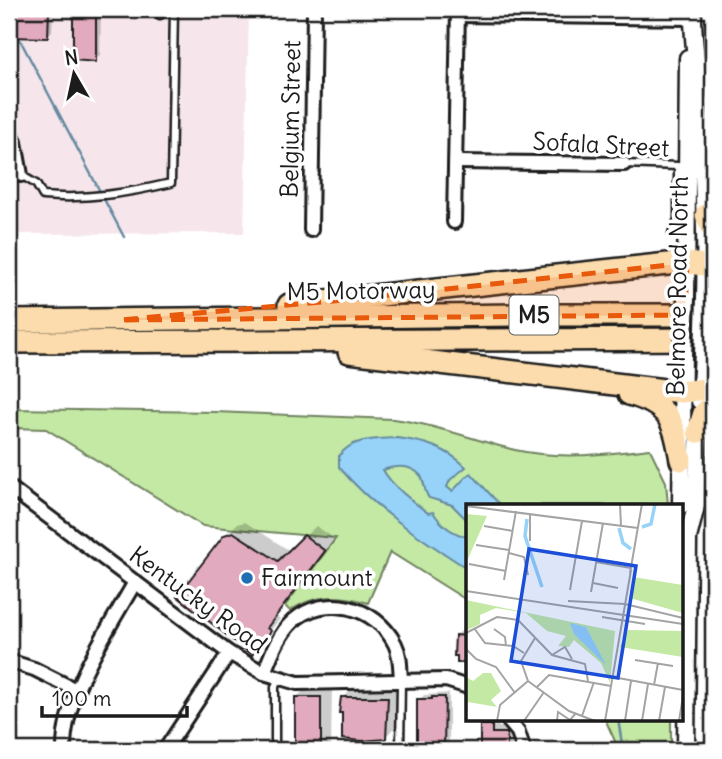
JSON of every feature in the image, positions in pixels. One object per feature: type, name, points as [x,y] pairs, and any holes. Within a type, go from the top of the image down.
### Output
[{"type":"highway","points":[[120,320],[702,264]]},
{"type":"highway","name":"M5 Motorway","points":[[9,321],[709,307]]},
{"type":"highway","name":"M5 Motorway","points":[[9,342],[708,347]]},
{"type":"highway","points":[[175,342],[387,356],[556,378],[702,393],[704,413],[698,432]]},
{"type":"highway","points":[[556,378],[637,396],[663,409],[673,424],[681,460]]},
{"type":"main road","name":"Belmore Road North","points":[[681,504],[681,460],[702,393],[708,347],[709,307],[702,264],[687,81],[693,13]]},
{"type":"main road","name":"Belmore Road North","points":[[692,35],[703,122],[709,222],[702,264],[686,299],[683,354],[702,393]]},
{"type":"main road","name":"Belmore Road North","points":[[686,750],[688,538],[696,506],[698,432]]},
{"type":"main road","name":"Belmore Road North","points":[[684,521],[688,538]]},
{"type":"street","name":"Belgium Street","points":[[311,230],[314,9]]},
{"type":"street","points":[[454,222],[458,12],[693,13]]},
{"type":"street","points":[[9,130],[15,142],[21,175]]},
{"type":"street","name":"Sofala Street","points":[[456,162],[624,164]]},
{"type":"street","name":"Kentucky Road","points":[[9,487],[229,653],[264,673],[278,679],[311,683],[446,680],[466,686]]},
{"type":"street","points":[[64,750],[65,724],[76,690],[135,582]]},
{"type":"street","points":[[264,673],[281,635],[296,619],[320,607],[340,606],[362,611],[384,628],[398,652],[401,681]]},
{"type":"street","points":[[165,750],[229,653]]},
{"type":"street","points":[[9,661],[34,668],[76,690]]},
{"type":"street","points":[[509,720],[518,732],[524,750]]},
{"type":"lane","points":[[21,175],[36,184],[43,196],[75,199],[85,195],[119,195],[171,183],[174,9]]},
{"type":"lane","points":[[698,96],[713,106]]},
{"type":"lane","name":"Sofala Street","points":[[624,164],[678,166],[678,219],[672,234]]},
{"type":"lane","points":[[275,750],[275,687],[278,679]]},
{"type":"lane","points":[[400,750],[401,681]]},
{"type":"highlighted area","points":[[687,263],[685,315],[120,320],[344,300]]},
{"type":"shaded area","points":[[9,9],[249,9],[244,233],[9,234]]},
{"type":"green space","points":[[9,409],[215,412],[393,419],[515,450],[549,455],[650,449],[666,482],[668,504],[466,504],[466,600],[390,552],[368,603],[328,597],[309,601],[290,611],[285,606],[336,538],[203,526],[46,429],[9,428]]},
{"type":"green space","points":[[605,720],[671,720],[671,750],[619,750]]},
{"type":"water","points":[[381,439],[416,441],[443,450],[466,467],[450,480],[447,487],[452,491],[471,473],[499,504],[466,504],[466,519],[452,505],[429,498],[421,476],[413,469],[398,467],[383,470],[397,488],[416,504],[428,513],[433,512],[448,528],[466,536],[466,568],[384,510],[339,467],[339,456],[344,450],[358,443]]},
{"type":"building","points":[[9,9],[49,9],[48,38],[9,37]]},
{"type":"building","points":[[73,9],[96,9],[96,62],[73,60]]},
{"type":"building","name":"Fairmount","points":[[233,532],[278,561],[304,535],[325,551],[267,628],[271,631],[252,655],[177,596],[224,535]]},
{"type":"building","points":[[455,635],[466,636],[466,663],[457,663],[457,656],[454,656]]},
{"type":"building","points":[[295,697],[321,697],[321,750],[295,750]]},
{"type":"building","points":[[341,697],[388,697],[386,739],[342,739],[342,713],[339,713]]},
{"type":"building","points":[[445,697],[444,750],[417,750],[417,699]]},
{"type":"building","points":[[480,725],[492,725],[492,733],[507,733],[507,750],[480,750]]},
{"type":"waterway","points":[[18,36],[124,237]]},
{"type":"waterway","points":[[618,720],[623,750]]},
{"type":"place","name":"Fairmount","points":[[247,578]]}]
